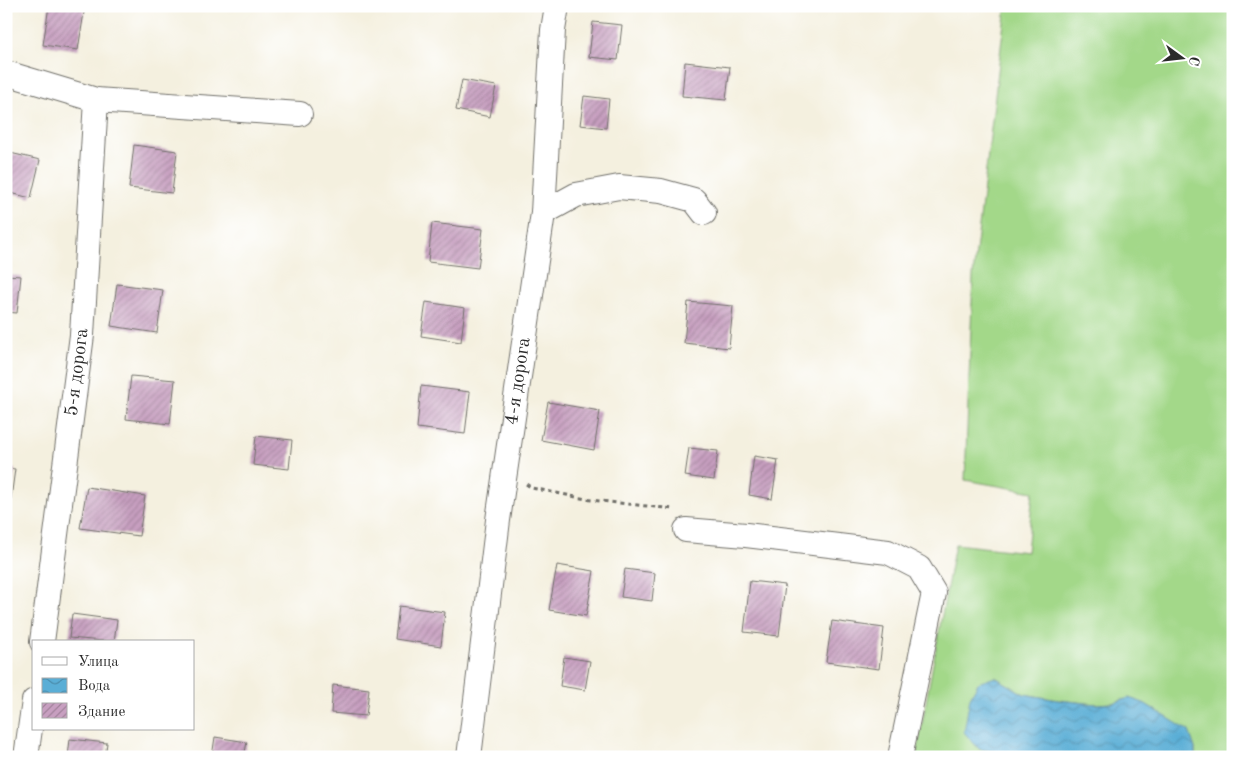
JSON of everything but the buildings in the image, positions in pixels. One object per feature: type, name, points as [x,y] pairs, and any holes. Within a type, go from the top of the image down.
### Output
[{"type":"street","name":"4-я дорога","points":[[470,757],[505,469],[543,213],[553,30],[557,6]]},
{"type":"street","points":[[6,73],[96,100],[300,114]]},
{"type":"street","name":"5-я дорога","points":[[42,640],[82,335],[96,100]]},
{"type":"street","points":[[543,213],[576,195],[619,187],[661,191],[694,200],[704,213]]},
{"type":"street","points":[[684,520],[746,535],[888,552],[918,568],[934,593],[900,757]]},
{"type":"street","points":[[26,757],[32,715]]},
{"type":"path","points":[[505,469],[532,488],[684,520]]},
{"type":"green space","points":[[1006,6],[1233,6],[1233,757],[1195,757],[1195,748],[1129,698],[1113,703],[1096,704],[1058,700],[1024,694],[995,677],[979,749],[1031,757],[916,757],[955,544],[1027,552],[1033,492],[965,480],[973,276]]},
{"type":"water","points":[[995,677],[1024,694],[1058,700],[1096,704],[1113,703],[1129,698],[1144,703],[1189,731],[1195,748],[1195,757],[1031,757],[979,749],[964,732],[970,698],[978,683]]}]
